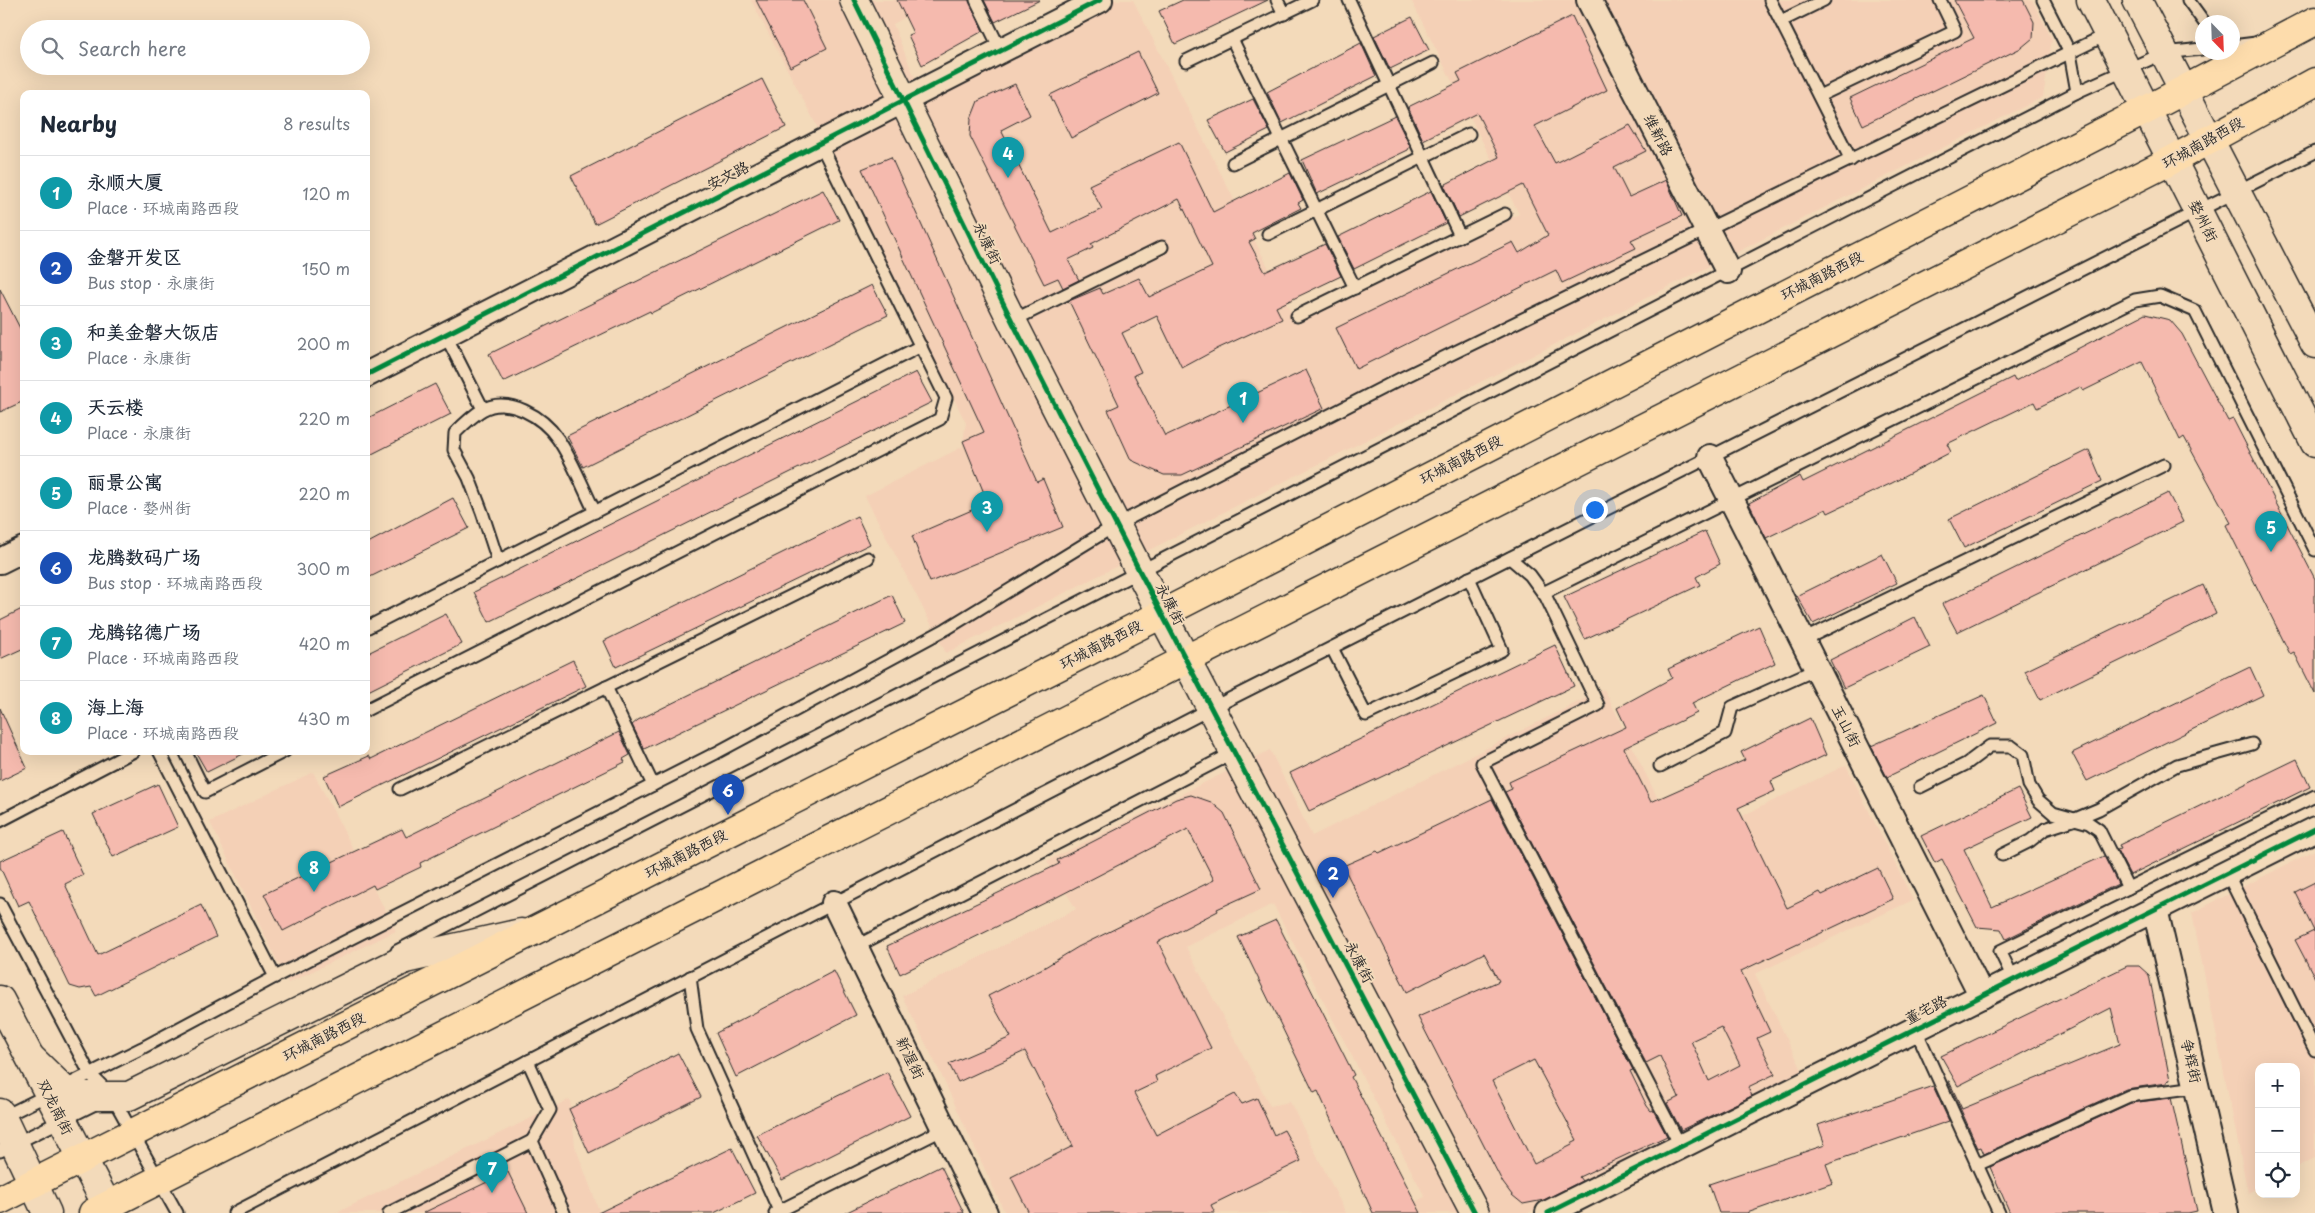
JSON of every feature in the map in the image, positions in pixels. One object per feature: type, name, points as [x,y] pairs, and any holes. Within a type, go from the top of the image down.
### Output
[{"type":"main road","name":"永康街","points":[[854,0],[1012,321],[1140,572],[1476,1213]]},
{"type":"main road","name":"婺州街","points":[[2091,0],[2315,443]]},
{"type":"main road","points":[[2137,0],[2315,344]]},
{"type":"main road","name":"环城南路西段","points":[[0,1200],[83,1160],[1162,614],[2146,110],[2315,21]]},
{"type":"main road","name":"环城南路西段","points":[[104,1211],[159,1181],[2172,160],[2310,85]]},
{"type":"main road","points":[[55,1091],[70,1096],[129,1096],[405,959],[538,929]]},
{"type":"main road","name":"双龙南街","points":[[0,1000],[31,1058],[55,1091],[62,1121],[83,1160],[104,1211]]},
{"type":"main road","points":[[1,1116],[8,1147],[34,1183],[47,1213]]},
{"type":"street","name":"安文路","points":[[370,373],[1100,0]]},
{"type":"street","name":"维新路","points":[[1589,0],[1728,271]]},
{"type":"street","name":"玉山街","points":[[1710,457],[1982,996]]},
{"type":"street","points":[[0,561],[20,551]]},
{"type":"street","name":"董宅路","points":[[1548,1213],[2315,829]]},
{"type":"street","name":"新渥街","points":[[834,903],[857,946],[985,1213]]},
{"type":"street","name":"争辉街","points":[[2155,909],[2226,1213]]},
{"type":"lane","points":[[976,0],[1001,51]]},
{"type":"lane","points":[[1277,0],[1284,14]]},
{"type":"lane","points":[[1186,61],[1312,0]]},
{"type":"lane","points":[[1349,0],[1460,236]]},
{"type":"lane","points":[[1770,0],[1851,160]]},
{"type":"lane","points":[[1781,21],[1824,0]]},
{"type":"lane","points":[[1819,96],[1955,31],[1940,0]]},
{"type":"lane","points":[[2043,0],[2070,53],[2077,92]]},
{"type":"lane","points":[[2188,0],[2199,15]]},
{"type":"lane","points":[[1,1116],[90,1074],[275,977],[653,785],[946,629],[1116,525],[1400,379],[2108,34]]},
{"type":"lane","points":[[1232,39],[1355,288]]},
{"type":"lane","points":[[2240,45],[2277,40]]},
{"type":"lane","points":[[8,1147],[112,1096],[1140,572],[2077,92],[2164,53],[2195,50]]},
{"type":"lane","points":[[1233,163],[1433,63]]},
{"type":"lane","points":[[1268,234],[1470,134]]},
{"type":"lane","points":[[370,708],[940,419],[946,398],[820,143]]},
{"type":"lane","points":[[234,1213],[1212,708],[2315,152]]},
{"type":"lane","points":[[1297,316],[1505,214]]},
{"type":"lane","points":[[1012,321],[1162,247]]},
{"type":"lane","points":[[1543,593],[2135,300],[2160,296],[2195,310],[2315,550]]},
{"type":"lane","points":[[445,334],[483,409]]},
{"type":"lane","points":[[370,626],[921,346]]},
{"type":"lane","points":[[498,561],[479,503],[454,450],[455,433],[483,409],[504,405],[520,408],[541,421],[558,438],[595,512]]},
{"type":"lane","points":[[1802,640],[2164,465]]},
{"type":"lane","points":[[400,789],[868,558]]},
{"type":"lane","points":[[1510,558],[1530,575],[1543,593],[1598,705],[1482,763],[1681,1147]]},
{"type":"lane","points":[[1332,648],[1366,715],[1502,650],[1469,578]]},
{"type":"lane","points":[[1660,766],[1725,733],[1732,707],[1817,670]]},
{"type":"lane","points":[[606,687],[653,785]]},
{"type":"lane","points":[[2002,855],[2030,841],[2045,829],[2074,820],[2099,809],[2176,765],[2252,744]]},
{"type":"lane","points":[[1920,787],[1966,764],[1990,746],[2011,746],[2023,755],[2029,785],[2038,800],[2053,813],[2089,823],[2099,830],[2128,888]]},
{"type":"lane","points":[[857,946],[1235,752]]},
{"type":"lane","points":[[0,821],[126,755]]},
{"type":"lane","points":[[161,755],[275,977]]},
{"type":"lane","points":[[187,755],[205,792],[277,755]]},
{"type":"lane","points":[[2014,980],[2000,951],[2315,796]]},
{"type":"lane","points":[[2227,873],[2315,1050]]},
{"type":"lane","points":[[0,904],[90,1074],[112,1096],[176,1213]]},
{"type":"lane","points":[[690,977],[697,1030],[778,1212],[944,1129]]},
{"type":"lane","points":[[1916,1030],[1998,1213]]},
{"type":"lane","points":[[389,1213],[532,1142],[550,1110],[528,1061]]},
{"type":"lane","points":[[1977,1165],[2129,1096],[2197,1087]]},
{"type":"lane","points":[[532,1142],[564,1213]]},
{"type":"shaded area","points":[[751,0],[937,0],[893,24],[916,81],[1077,0],[1133,0],[1297,324],[1519,214],[1411,0],[2032,0],[2052,39],[2043,97],[946,653],[865,496],[962,447],[966,423],[819,130]]},
{"type":"shaded area","points":[[1604,689],[1681,846],[1846,765],[1913,900],[1755,974],[1803,1072],[1528,1213],[1391,1213],[1425,1197],[1273,904],[1186,947],[1270,1106],[1290,1102],[1346,1213],[1005,1213],[939,1070],[902,996],[1076,909],[1047,861],[1270,750],[1312,836]]},
{"type":"shaded area","points":[[313,772],[396,931],[288,983],[210,822]]},
{"type":"shaded area","points":[[2315,850],[2315,1158],[2300,1165],[2300,1063],[2255,1063],[2255,1189],[2248,1193],[2192,913]]},
{"type":"shaded area","points":[[570,1099],[575,1146],[600,1213],[336,1213]]},
{"type":"building","points":[[756,0],[803,0],[827,48],[790,67]]},
{"type":"building","points":[[897,0],[969,0],[983,31],[922,65],[908,35],[913,33]]},
{"type":"building","points":[[984,0],[1040,0],[995,22]]},
{"type":"building","points":[[1183,0],[1268,0],[1175,44],[1159,11]]},
{"type":"building","points":[[1954,0],[2023,0],[2034,22],[2033,38],[2021,48],[1863,125],[1850,98],[1974,38]]},
{"type":"building","points":[[1572,16],[1607,90],[1535,126],[1555,163],[1630,125],[1646,151],[1614,167],[1629,197],[1666,180],[1682,216],[1631,240],[1636,248],[1562,283],[1556,270],[1356,369],[1336,328],[1513,242],[1519,253],[1548,235],[1523,185],[1459,217],[1444,185],[1499,157],[1477,113],[1423,140],[1408,107],[1461,81],[1457,73]]},
{"type":"building","points":[[1412,17],[1429,50],[1390,69],[1374,36]]},
{"type":"building","points":[[1361,43],[1376,76],[1282,123],[1267,92]]},
{"type":"building","points":[[1138,52],[1158,93],[1071,138],[1050,95]]},
{"type":"building","points":[[762,79],[786,127],[595,224],[571,176]]},
{"type":"building","points":[[1015,84],[1030,115],[1001,130],[1052,233],[1102,209],[1089,185],[1179,142],[1213,212],[1290,173],[1303,200],[1298,203],[1301,208],[1252,233],[1255,239],[1249,242],[1265,272],[1325,244],[1341,276],[1276,307],[1282,319],[1219,348],[1182,368],[1157,316],[1122,333],[1141,372],[1134,375],[1165,436],[1306,370],[1324,408],[1182,475],[1164,475],[1131,460],[1108,410],[1119,405],[1069,301],[1100,288],[1103,294],[1139,278],[1149,297],[1212,267],[1179,199],[1091,244],[1093,248],[1068,260],[1079,280],[1063,288],[1058,278],[1044,284],[970,136],[971,119],[978,101]]},
{"type":"building","points":[[1253,99],[1269,130],[1225,152],[1208,120]]},
{"type":"building","points":[[1395,116],[1410,146],[1408,150],[1317,194],[1302,160]]},
{"type":"building","points":[[891,157],[1037,482],[1043,479],[1063,527],[930,582],[912,536],[988,503],[963,441],[984,432],[862,169]]},
{"type":"building","points":[[823,190],[839,220],[651,313],[650,311],[503,382],[489,354]]},
{"type":"building","points":[[1431,191],[1446,223],[1354,269],[1338,237]]},
{"type":"building","points":[[872,285],[888,315],[583,467],[567,436]]},
{"type":"building","points":[[0,289],[20,328],[20,403],[0,412]]},
{"type":"building","points":[[2145,314],[2170,320],[2182,334],[2228,421],[2233,419],[2315,579],[2315,694],[2294,652],[2290,654],[2226,525],[2231,523],[2184,437],[2180,440],[2142,362],[2083,391],[2080,387],[2037,408],[2034,402],[1947,444],[1951,452],[1892,483],[1828,513],[1826,509],[1766,538],[1749,503],[1800,476],[1803,482],[2013,377],[2015,381]]},
{"type":"building","points":[[916,372],[932,402],[489,622],[474,592]]},
{"type":"building","points":[[435,384],[451,414],[370,455],[370,417]]},
{"type":"building","points":[[2089,450],[2102,481],[1964,548],[1949,519]]},
{"type":"building","points":[[2168,493],[2183,522],[1957,632],[1942,604]]},
{"type":"building","points":[[453,498],[469,528],[370,577],[370,542]]},
{"type":"building","points":[[857,516],[870,544],[616,667],[604,641]]},
{"type":"building","points":[[1705,531],[1720,564],[1696,577],[1700,585],[1585,639],[1564,597]]},
{"type":"building","points":[[1882,554],[1897,583],[1813,624],[1797,596]]},
{"type":"building","points":[[2203,585],[2216,614],[2040,700],[2025,671]]},
{"type":"building","points":[[892,595],[905,623],[644,749],[632,725],[638,720]]},
{"type":"building","points":[[20,610],[20,650],[0,659],[0,620]]},
{"type":"building","points":[[446,614],[462,644],[370,690],[370,652]]},
{"type":"building","points":[[1915,617],[1930,647],[1844,688],[1830,660]]},
{"type":"building","points":[[1759,626],[1775,663],[1692,703],[1697,713],[1624,748],[1651,802],[1745,760],[1741,752],[1810,718],[1826,755],[1771,781],[1775,791],[1738,808],[1787,908],[1820,892],[1822,895],[1878,868],[1893,899],[1741,971],[1770,1032],[1757,1038],[1775,1074],[1748,1087],[1752,1096],[1681,1130],[1667,1103],[1679,1097],[1660,1056],[1646,1063],[1505,792],[1512,789],[1509,782],[1626,727],[1617,708],[1672,678],[1668,669]],"holes":[[[1721,1027],[1740,1065],[1709,1081],[1691,1041]]]},
{"type":"building","points":[[1555,645],[1574,686],[1309,811],[1290,773]]},
{"type":"building","points":[[573,660],[586,686],[338,807],[324,776],[369,756],[371,759]]},
{"type":"building","points":[[2250,667],[2263,695],[2087,781],[2072,753]]},
{"type":"building","points":[[1984,695],[1997,723],[1887,777],[1871,746]]},
{"type":"building","points":[[0,708],[27,768],[0,781]]},
{"type":"building","points":[[619,732],[630,755],[623,759],[625,762],[420,863],[421,867],[375,889],[373,885],[283,931],[264,894],[402,829],[406,837]]},
{"type":"building","points":[[197,755],[241,755],[207,772]]},
{"type":"building","points":[[2297,759],[2310,787],[2130,875],[2117,850],[2121,849],[2119,845]]},
{"type":"building","points":[[158,784],[178,827],[113,857],[93,814]]},
{"type":"building","points":[[2018,789],[2032,817],[1964,849],[1992,907],[2104,856],[2118,884],[2006,939],[2001,929],[1977,927],[1942,859],[1935,863],[1921,836]]},
{"type":"building","points":[[1191,795],[1211,802],[1224,813],[1261,889],[1217,909],[1218,911],[1158,942],[1211,1048],[1155,1076],[1157,1082],[1134,1093],[1156,1135],[1235,1094],[1242,1104],[1257,1098],[1274,1135],[1284,1130],[1301,1161],[1211,1205],[1215,1213],[1029,1213],[1011,1177],[1073,1146],[1025,1051],[958,1082],[949,1064],[1011,1037],[988,996],[1045,967],[1078,947],[1214,880],[1188,829],[1057,897],[900,974],[887,946],[1059,864],[1057,860],[1176,799]]},
{"type":"building","points":[[1492,799],[1633,1070],[1630,1071],[1647,1106],[1651,1111],[1653,1110],[1667,1136],[1579,1177],[1582,1181],[1544,1200],[1523,1204],[1512,1195],[1503,1183],[1418,1017],[1499,981],[1484,953],[1407,992],[1343,866],[1377,851],[1379,853]],"holes":[[[1534,1060],[1577,1140],[1571,1143],[1572,1145],[1534,1164],[1492,1081]]]},
{"type":"building","points":[[63,832],[83,875],[65,884],[98,955],[201,905],[216,937],[96,996],[91,987],[80,989],[70,986],[29,901],[18,906],[0,867],[0,861]]},
{"type":"building","points":[[2315,882],[2315,978],[2295,940],[2314,931],[2295,892]]},
{"type":"building","points":[[1276,920],[1354,1075],[1351,1077],[1421,1213],[1373,1213],[1318,1091],[1314,1093],[1238,937]]},
{"type":"building","points":[[2127,966],[2139,966],[2149,975],[2170,1080],[2167,1083],[2126,1089],[1984,1154],[1981,1147],[1978,1148],[1948,1081],[1962,1109],[2120,1044],[2111,1008],[1958,1086],[1941,1056]]},
{"type":"building","points":[[834,971],[856,1015],[736,1077],[716,1033]]},
{"type":"building","points":[[678,1053],[701,1097],[589,1153],[569,1109]]},
{"type":"building","points":[[887,1072],[910,1116],[782,1180],[757,1135]]},
{"type":"building","points":[[1933,1086],[1949,1121],[1826,1164],[1833,1183],[1747,1213],[1719,1213],[1709,1184],[1825,1145],[1818,1125]]},
{"type":"building","points":[[2171,1098],[2197,1211],[2188,1213],[2010,1213],[1990,1167],[2131,1103]]},
{"type":"building","points":[[732,1148],[755,1193],[714,1213],[598,1213]]},
{"type":"building","points":[[941,1166],[964,1213],[845,1213]]},
{"type":"building","points":[[508,1172],[528,1213],[423,1213]]},
{"type":"cycle path","points":[[854,0],[1012,321],[1140,572],[1475,1213]]},
{"type":"cycle path","points":[[370,373],[1100,0]]},
{"type":"cycle path","points":[[1548,1213],[2315,829]]},
{"type":"place","name":"天云楼","points":[[1008,178]]},
{"type":"place","name":"永顺大厦","points":[[1243,423]]},
{"type":"place","name":"和美金磐大饭店","points":[[987,532]]},
{"type":"place","name":"丽景公寓","points":[[2271,552]]},
{"type":"place","name":"龙腾数码广场","points":[[728,815]]},
{"type":"place","name":"海上海","points":[[314,892]]},
{"type":"place","name":"金磐开发区","points":[[1333,898]]},
{"type":"place","name":"龙腾铭德广场","points":[[492,1193]]}]
